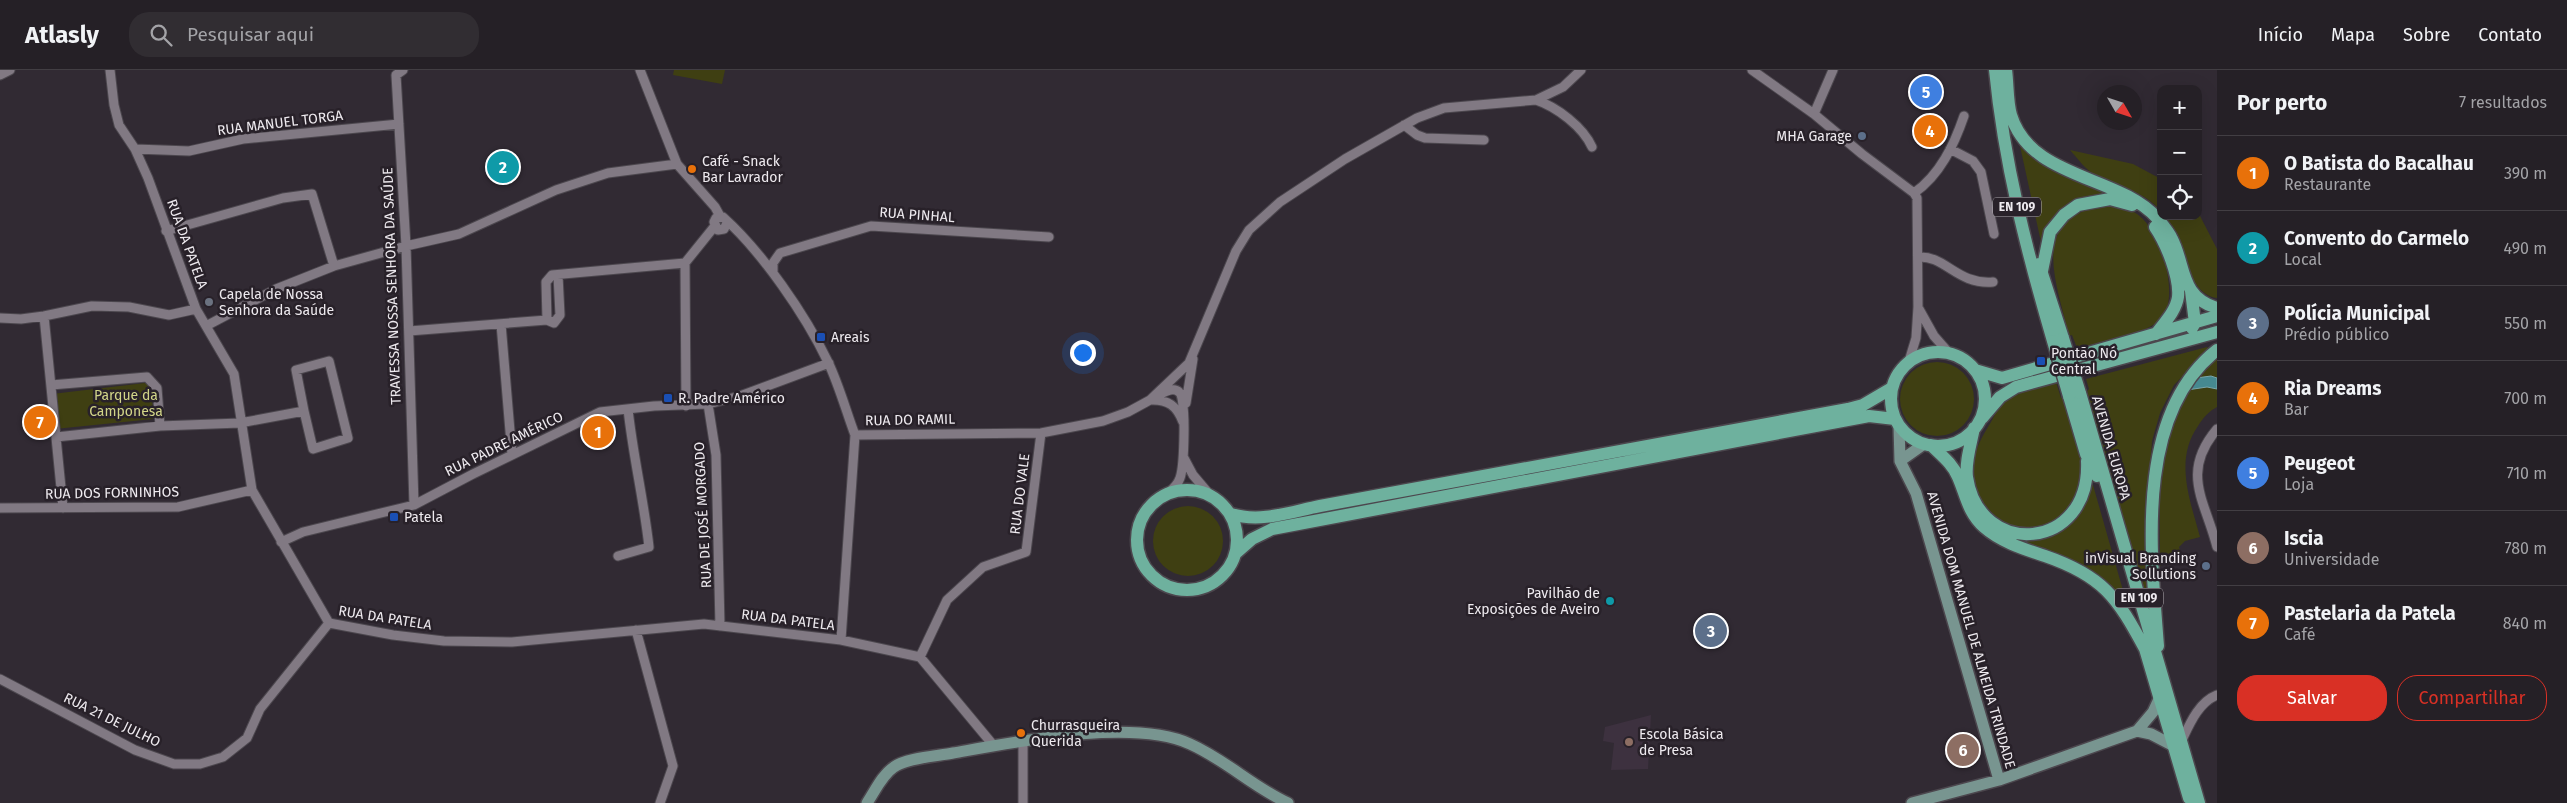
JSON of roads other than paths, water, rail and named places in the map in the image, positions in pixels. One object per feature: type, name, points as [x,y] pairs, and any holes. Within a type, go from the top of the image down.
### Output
[{"type":"main road","name":"AVENIDA EUROPA","points":[[1994,70],[2005,150],[2015,196],[2074,394],[2160,666],[2190,803]]},
{"type":"main road","name":"AVENIDA EUROPA","points":[[2002,70],[2021,190],[2058,339]]},
{"type":"main road","points":[[2006,70],[2011,116],[2020,132],[2033,148],[2046,159],[2068,171],[2139,202],[2156,217],[2172,238],[2184,280],[2191,291],[2202,302],[2217,308]]},
{"type":"main road","points":[[2042,271],[2050,232],[2064,215],[2078,204],[2110,200],[2133,205],[2149,218],[2162,238],[2172,264],[2178,297],[2172,312],[2156,334]]},
{"type":"main road","points":[[2170,344],[2190,331],[2195,322],[2191,291]]},
{"type":"main road","points":[[1975,370],[2002,378],[2217,316]]},
{"type":"main road","points":[[1928,445],[1948,445],[1958,441],[1977,424],[2000,397],[2016,387],[2217,332]]},
{"type":"main road","points":[[2160,666],[2152,567],[2155,472],[2159,444],[2175,400],[2192,376],[2217,350]]},
{"type":"main road","points":[[2086,454],[2087,475],[2085,492],[2072,516],[2056,527],[2042,533],[2027,535],[2010,532],[1995,525],[1983,513],[1970,488],[1967,464],[1977,424],[1984,410],[1984,389],[1975,370],[1959,356],[1949,353],[1928,352],[1909,362],[1901,369],[1892,388],[1892,409],[1897,422],[1907,434],[1928,445],[1952,466],[1972,513],[1982,525],[1996,537],[2068,564],[2098,581],[2109,591],[2127,615],[2145,649]]},
{"type":"main road","points":[[1231,514],[1246,519],[1260,519],[1320,506],[1848,409],[1863,405],[1892,388]]},
{"type":"main road","name":"AVENIDA EUROPA","points":[[2074,394],[2086,454],[2097,477],[2159,699],[2178,743],[2199,803]]},
{"type":"main road","points":[[1236,554],[1236,527],[1231,514],[1210,495],[1197,491],[1183,490],[1168,493],[1155,501],[1145,513],[1138,534],[1140,557],[1147,570],[1158,581],[1171,588],[1199,589],[1222,576],[1236,554],[1252,539],[1272,529],[1869,416],[1897,422]]},
{"type":"street","points":[[0,75],[10,70]]},
{"type":"street","name":"RUA DA PATELA","points":[[110,70],[114,104],[120,125],[135,149],[196,309],[234,374],[240,423],[252,490],[329,623],[393,635],[444,641],[512,642],[704,624],[842,640],[920,657]]},
{"type":"street","name":"TRAVESSA NOSSA SENHORA DA SAÚDE","points":[[403,70],[396,75],[406,246],[414,506]]},
{"type":"street","points":[[640,70],[677,164],[715,207],[720,216],[726,219],[727,223],[724,229],[718,230],[714,227]]},
{"type":"street","points":[[1168,493],[1181,477],[1184,458],[1183,423],[1193,356],[1231,263],[1249,230],[1263,215],[1345,159],[1404,125],[1444,108],[1536,100],[1563,87],[1581,70]]},
{"type":"street","points":[[1752,70],[1814,114],[1914,193],[1919,205],[1918,307],[1916,338],[1909,362]]},
{"type":"street","points":[[1814,114],[1833,70]]},
{"type":"street","points":[[1536,100],[1554,108],[1588,137],[1592,147]]},
{"type":"street","points":[[1914,193],[1935,174],[1950,149],[1964,116]]},
{"type":"street","name":"RUA MANUEL TORGA","points":[[135,149],[189,151],[243,139],[399,124]]},
{"type":"street","points":[[1404,125],[1425,138],[1484,140]]},
{"type":"street","points":[[1950,149],[1973,161],[1981,172],[1994,234]]},
{"type":"street","points":[[206,326],[276,289],[334,266],[406,246],[460,234],[556,190],[608,173],[677,164]]},
{"type":"street","points":[[166,231],[283,198],[312,194],[334,266]]},
{"type":"street","points":[[686,406],[685,263],[714,227],[714,222],[720,216]]},
{"type":"street","name":"RUA DO RAMIL","points":[[727,223],[749,241],[807,324],[829,363],[855,435],[1042,433],[1103,421],[1128,412],[1150,400]]},
{"type":"street","name":"RUA PINHAL","points":[[772,273],[773,263],[780,253],[871,226],[1049,237]]},
{"type":"street","points":[[1918,257],[1926,256],[1939,261],[1966,278],[1993,282]]},
{"type":"street","points":[[547,320],[546,282],[552,275],[685,263]]},
{"type":"street","points":[[409,331],[547,320],[554,324],[560,315],[558,275]]},
{"type":"street","points":[[0,318],[21,319],[44,316],[92,306],[129,307],[169,315],[196,309]]},
{"type":"street","points":[[1918,307],[1924,321],[1949,353]]},
{"type":"street","points":[[44,316],[63,508]]},
{"type":"street","points":[[501,324],[512,455]]},
{"type":"street","points":[[1150,400],[1181,372],[1193,356]]},
{"type":"street","points":[[329,361],[348,438],[313,449],[304,411],[296,370],[329,361]]},
{"type":"street","name":"RUA PADRE AMÉRICO","points":[[281,542],[303,532],[414,506],[600,412],[708,404],[740,396],[829,363]]},
{"type":"street","points":[[51,385],[147,377],[157,388],[160,426]]},
{"type":"street","points":[[1150,400],[1166,390],[1179,391],[1183,397],[1185,412]]},
{"type":"street","points":[[1150,400],[1162,399],[1173,405],[1183,423]]},
{"type":"street","name":"RUA DE JOSÉ MORGADO","points":[[708,404],[716,454],[720,626]]},
{"type":"street","points":[[618,556],[649,547],[628,409]]},
{"type":"street","points":[[56,437],[160,426],[240,423],[304,411]]},
{"type":"street","name":"AVENIDA DOM MANUEL DE ALMEIDA TRINDADE","points":[[1897,422],[1900,461],[1916,492],[1999,780]]},
{"type":"street","points":[[2217,430],[2204,446],[2197,467],[2199,493],[2217,547]]},
{"type":"street","name":"RUA DO VALE","points":[[920,657],[948,600],[983,567],[1026,552],[1042,433]]},
{"type":"street","points":[[842,640],[855,435]]},
{"type":"street","points":[[1900,461],[1928,445]]},
{"type":"street","points":[[1184,458],[1192,475],[1210,495]]},
{"type":"street","name":"RUA DOS FORNINHOS","points":[[0,508],[178,507],[252,490]]},
{"type":"street","name":"RUA 21 DE JULHO","points":[[0,679],[135,750],[174,764],[200,764],[223,758],[247,738],[260,709],[329,623]]},
{"type":"street","points":[[636,630],[673,766],[660,803]]},
{"type":"street","points":[[920,657],[994,746]]},
{"type":"street","points":[[2137,731],[2178,743],[2195,714],[2214,696]]},
{"type":"street","points":[[1912,803],[1999,780],[2137,731],[2153,712],[2159,699]]},
{"type":"street","points":[[867,803],[895,766],[917,759],[1023,741],[1094,734],[1136,733],[1167,737],[1191,744],[1223,761],[1274,797],[1288,803]]},
{"type":"street","points":[[1023,741],[1023,803]]},
{"type":"water","points":[[2211,376],[2217,378],[2217,389],[2207,387],[2187,390],[2196,378]]},
{"type":"place","name":"Peugeot","points":[[1926,92]]},
{"type":"place","name":"Ria Dreams","points":[[1930,131]]},
{"type":"place","name":"MHA Garage","points":[[1862,136]]},
{"type":"place","name":"Convento do Carmelo","points":[[503,167]]},
{"type":"place","name":"Café - Snack Bar Lavrador","points":[[692,169]]},
{"type":"place","name":"Capela de Nossa Senhora da Saúde","points":[[209,302]]},
{"type":"place","name":"Areais","points":[[821,337]]},
{"type":"place","name":"Pontão Nó Central","points":[[2041,361]]},
{"type":"place","name":"R. Padre Américo","points":[[668,398]]},
{"type":"place","name":"Pastelaria da Patela","points":[[40,422]]},
{"type":"place","name":"O Batista do Bacalhau","points":[[598,432]]},
{"type":"place","name":"Patela","points":[[394,517]]},
{"type":"place","name":"inVisual Branding Sollutions","points":[[2206,566]]},
{"type":"place","name":"Pavilhão de Exposições de Aveiro","points":[[1610,601]]},
{"type":"place","name":"Polícia Municipal","points":[[1711,631]]},
{"type":"place","name":"Churrasqueira Querida","points":[[1021,733]]},
{"type":"place","name":"Escola Básica de Presa","points":[[1629,742]]},
{"type":"place","name":"Iscia","points":[[1963,750]]},
{"type":"park label","name":"Parque da Camponesa","points":[[126,404]]}]
